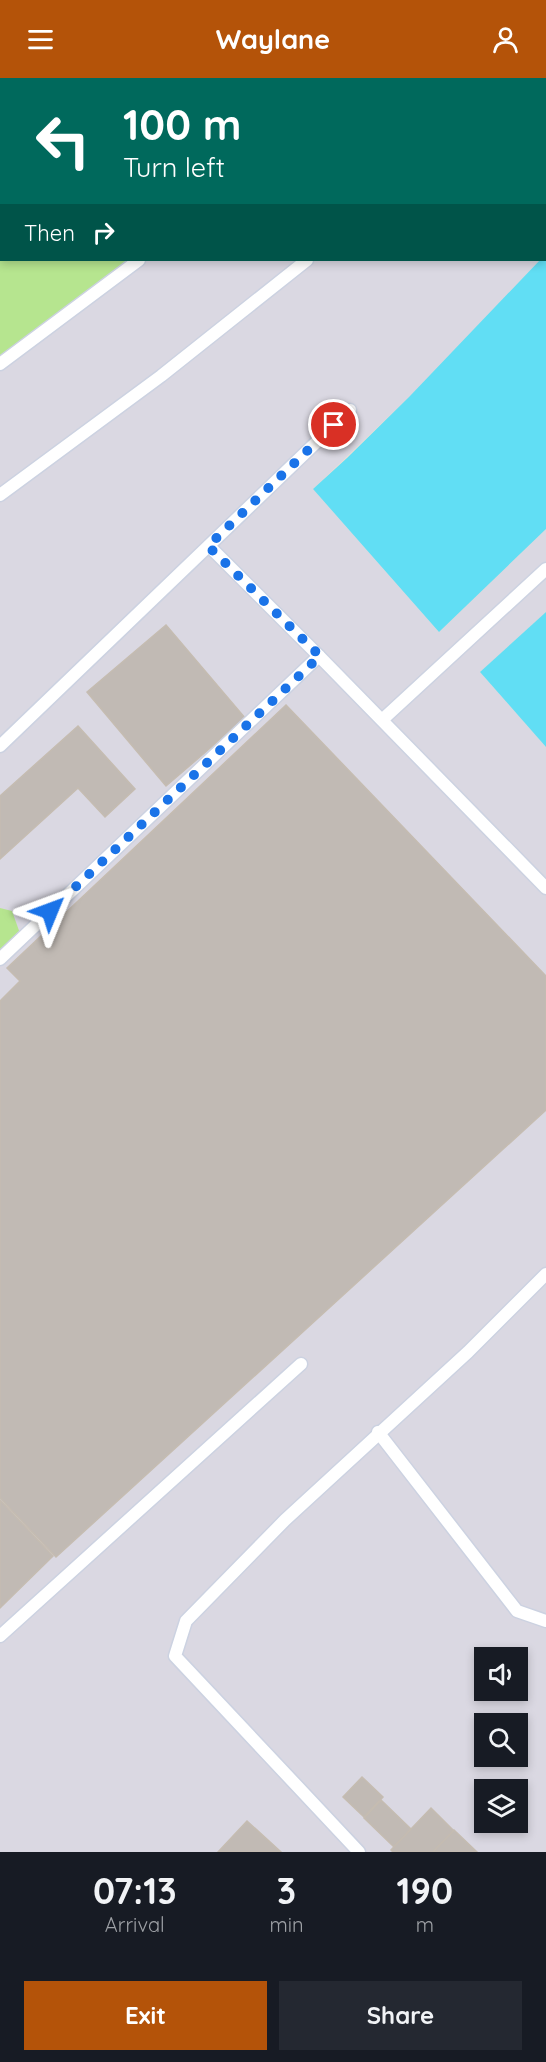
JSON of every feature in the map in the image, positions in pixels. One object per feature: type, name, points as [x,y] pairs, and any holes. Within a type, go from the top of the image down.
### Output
[{"type":"lane","points":[[0,364],[138,261]]},
{"type":"lane","points":[[0,495],[161,376],[306,261]]},
{"type":"lane","points":[[0,746],[350,410]]},
{"type":"lane","points":[[208,546],[320,656],[546,888]]},
{"type":"lane","points":[[382,720],[546,569]]},
{"type":"lane","points":[[0,959],[320,656]]},
{"type":"lane","points":[[359,1852],[175,1656],[186,1621],[285,1520],[378,1432],[468,1352],[546,1274]]},
{"type":"lane","points":[[0,1636],[302,1364]]},
{"type":"lane","points":[[378,1432],[517,1611],[546,1621]]},
{"type":"shaded area","points":[[0,261],[539,261],[409,397],[313,489],[439,632],[546,529],[546,612],[480,672],[546,747],[546,1852],[0,1852]]},
{"type":"green space","points":[[0,261],[131,261],[0,359]]},
{"type":"green space","points":[[0,908],[12,911],[22,939],[0,950]]},
{"type":"water","points":[[539,261],[546,261],[546,529],[439,632],[313,489],[409,397]]},
{"type":"water","points":[[546,612],[546,747],[480,672]]},
{"type":"building","points":[[166,625],[245,718],[166,786],[87,692]]},
{"type":"building","points":[[286,705],[546,976],[546,1110],[56,1557],[0,1498],[0,1001],[20,981],[7,968]]},
{"type":"building","points":[[78,726],[135,789],[105,817],[78,788],[0,859],[0,796]]},
{"type":"building","points":[[0,1500],[53,1556],[0,1608]]},
{"type":"building","points":[[362,1777],[383,1797],[364,1817],[343,1797]]},
{"type":"building","points":[[381,1800],[411,1829],[394,1847],[364,1818]]},
{"type":"building","points":[[431,1808],[454,1831],[434,1852],[393,1852],[391,1850]]},
{"type":"building","points":[[247,1821],[281,1852],[218,1852]]},
{"type":"building","points":[[454,1830],[477,1852],[433,1852]]},
{"type":"route","points":[[50,911],[320,656],[208,546],[334,425]]}]
